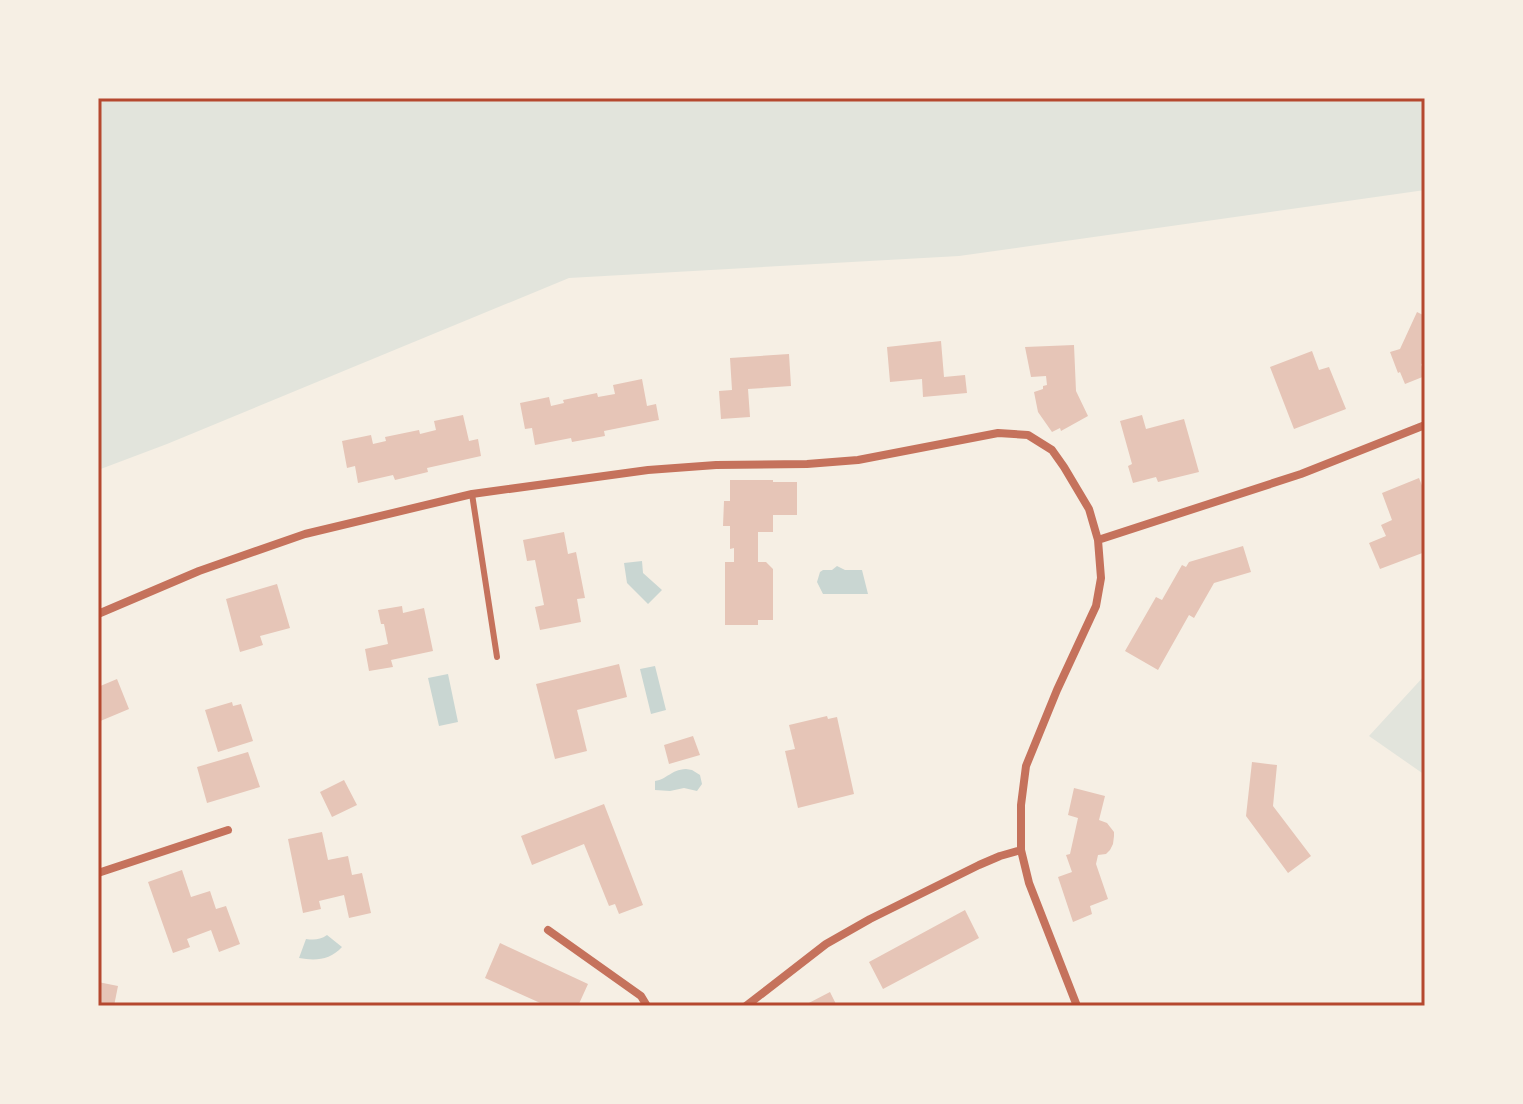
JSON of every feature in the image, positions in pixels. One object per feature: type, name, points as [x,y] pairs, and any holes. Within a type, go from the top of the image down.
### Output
[{"type":"street","points":[[1098,540],[1301,474],[1425,425]]},
{"type":"street","points":[[98,614],[199,571],[305,534],[472,494],[648,470],[858,460],[998,433],[1028,435],[1052,450],[1064,467],[1089,509],[1098,540],[1101,578],[1096,606],[1026,766],[1021,805],[1021,850],[1029,883],[1077,1006]]},
{"type":"street","points":[[98,873],[228,830]]},
{"type":"street","points":[[746,1006],[826,944],[870,919],[979,865],[1021,850]]},
{"type":"street","points":[[548,930],[641,996],[647,1006]]},
{"type":"lane","points":[[472,494],[497,657]]},
{"type":"shaded area","points":[[98,98],[1425,98],[1425,190],[959,256],[569,278],[98,470]]},
{"type":"shaded area","points":[[642,561],[643,573],[662,590],[648,604],[627,583],[624,563]]},
{"type":"shaded area","points":[[837,566],[845,570],[862,570],[868,594],[823,594],[817,582],[820,572]]},
{"type":"shaded area","points":[[655,666],[666,710],[651,714],[640,669]]},
{"type":"shaded area","points":[[448,674],[458,722],[439,726],[428,678]]},
{"type":"shaded area","points":[[1425,675],[1425,775],[1369,736]]},
{"type":"shaded area","points":[[686,769],[700,775],[702,784],[697,791],[684,788],[655,790],[655,781]]},
{"type":"shaded area","points":[[327,935],[342,947],[333,955],[299,958],[306,939]]},
{"type":"building","points":[[1417,312],[1425,316],[1425,363],[1421,364],[1425,376],[1405,384],[1390,352],[1400,349]]},
{"type":"building","points":[[941,341],[944,377],[965,375],[967,393],[923,397],[922,379],[890,382],[887,347]]},
{"type":"building","points":[[1074,345],[1076,391],[1088,416],[1061,431],[1060,428],[1052,432],[1038,412],[1034,392],[1047,385],[1046,376],[1031,377],[1025,347]]},
{"type":"building","points":[[1312,351],[1319,370],[1329,367],[1346,409],[1294,429],[1270,367]]},
{"type":"building","points":[[789,354],[791,386],[748,389],[750,417],[721,419],[719,391],[732,390],[730,358]]},
{"type":"building","points":[[642,379],[647,406],[656,404],[659,420],[604,431],[605,436],[535,445],[532,428],[525,429],[520,403],[549,397],[551,406],[564,403],[563,400],[597,393],[598,397],[615,394],[613,385]]},
{"type":"building","points":[[463,415],[469,441],[478,439],[481,456],[427,468],[428,472],[395,480],[393,475],[358,483],[355,466],[347,468],[342,441],[371,435],[373,444],[386,441],[385,437],[419,430],[420,434],[436,430],[434,421]]},
{"type":"building","points":[[1142,415],[1146,429],[1184,419],[1199,472],[1158,482],[1156,477],[1133,483],[1128,466],[1132,464],[1120,421]]},
{"type":"building","points":[[1419,478],[1425,493],[1425,552],[1380,569],[1369,543],[1386,536],[1381,525],[1392,520],[1382,493]]},
{"type":"building","points":[[730,480],[797,482],[797,515],[773,515],[773,532],[758,532],[758,562],[766,562],[773,569],[773,620],[758,620],[758,625],[725,625],[725,562],[734,562],[734,548],[730,549],[730,526],[723,526],[724,501],[730,501]]},
{"type":"building","points":[[564,532],[568,554],[576,552],[585,598],[577,599],[581,622],[540,630],[535,607],[544,605],[535,560],[527,561],[523,540]]},
{"type":"building","points":[[1243,546],[1251,572],[1214,583],[1194,618],[1189,615],[1158,670],[1125,651],[1156,597],[1162,600],[1182,565],[1186,567],[1189,562]]},
{"type":"building","points":[[277,584],[290,628],[260,636],[263,645],[240,652],[226,599]]},
{"type":"building","points":[[402,606],[403,613],[424,608],[433,651],[391,660],[393,667],[369,671],[365,649],[388,644],[378,610]]},
{"type":"building","points":[[619,664],[627,697],[577,710],[587,751],[555,759],[536,684]]},
{"type":"building","points":[[117,679],[129,709],[98,722],[98,687]]},
{"type":"building","points":[[232,702],[233,706],[241,704],[253,741],[218,752],[205,710]]},
{"type":"building","points":[[827,716],[828,719],[837,717],[854,794],[798,808],[785,751],[795,749],[789,725]]},
{"type":"building","points":[[693,736],[700,755],[669,764],[664,745]]},
{"type":"building","points":[[248,752],[260,787],[207,803],[197,767]]},
{"type":"building","points":[[1252,762],[1277,765],[1273,806],[1311,856],[1288,873],[1246,816]]},
{"type":"building","points":[[344,780],[357,805],[332,817],[320,792]]},
{"type":"building","points":[[1074,788],[1105,796],[1099,820],[1107,823],[1114,836],[1110,850],[1098,855],[1096,864],[1108,899],[1090,906],[1092,914],[1073,922],[1058,877],[1072,872],[1066,855],[1070,854],[1078,818],[1068,815]]},
{"type":"building","points":[[604,804],[643,905],[619,914],[615,904],[609,906],[584,844],[532,865],[521,836]]},
{"type":"building","points":[[322,832],[328,860],[348,856],[352,875],[362,873],[371,913],[349,918],[344,895],[319,901],[321,909],[303,913],[288,839]]},
{"type":"building","points":[[182,870],[191,897],[210,891],[216,909],[226,906],[240,944],[219,952],[211,930],[187,939],[190,947],[173,953],[148,882]]},
{"type":"building","points":[[965,910],[979,938],[883,989],[869,962]]},
{"type":"building","points":[[500,943],[588,984],[578,1006],[547,1006],[485,978]]},
{"type":"building","points":[[98,982],[118,986],[114,1006],[98,1006]]},
{"type":"building","points":[[830,992],[837,1006],[803,1006]]}]
